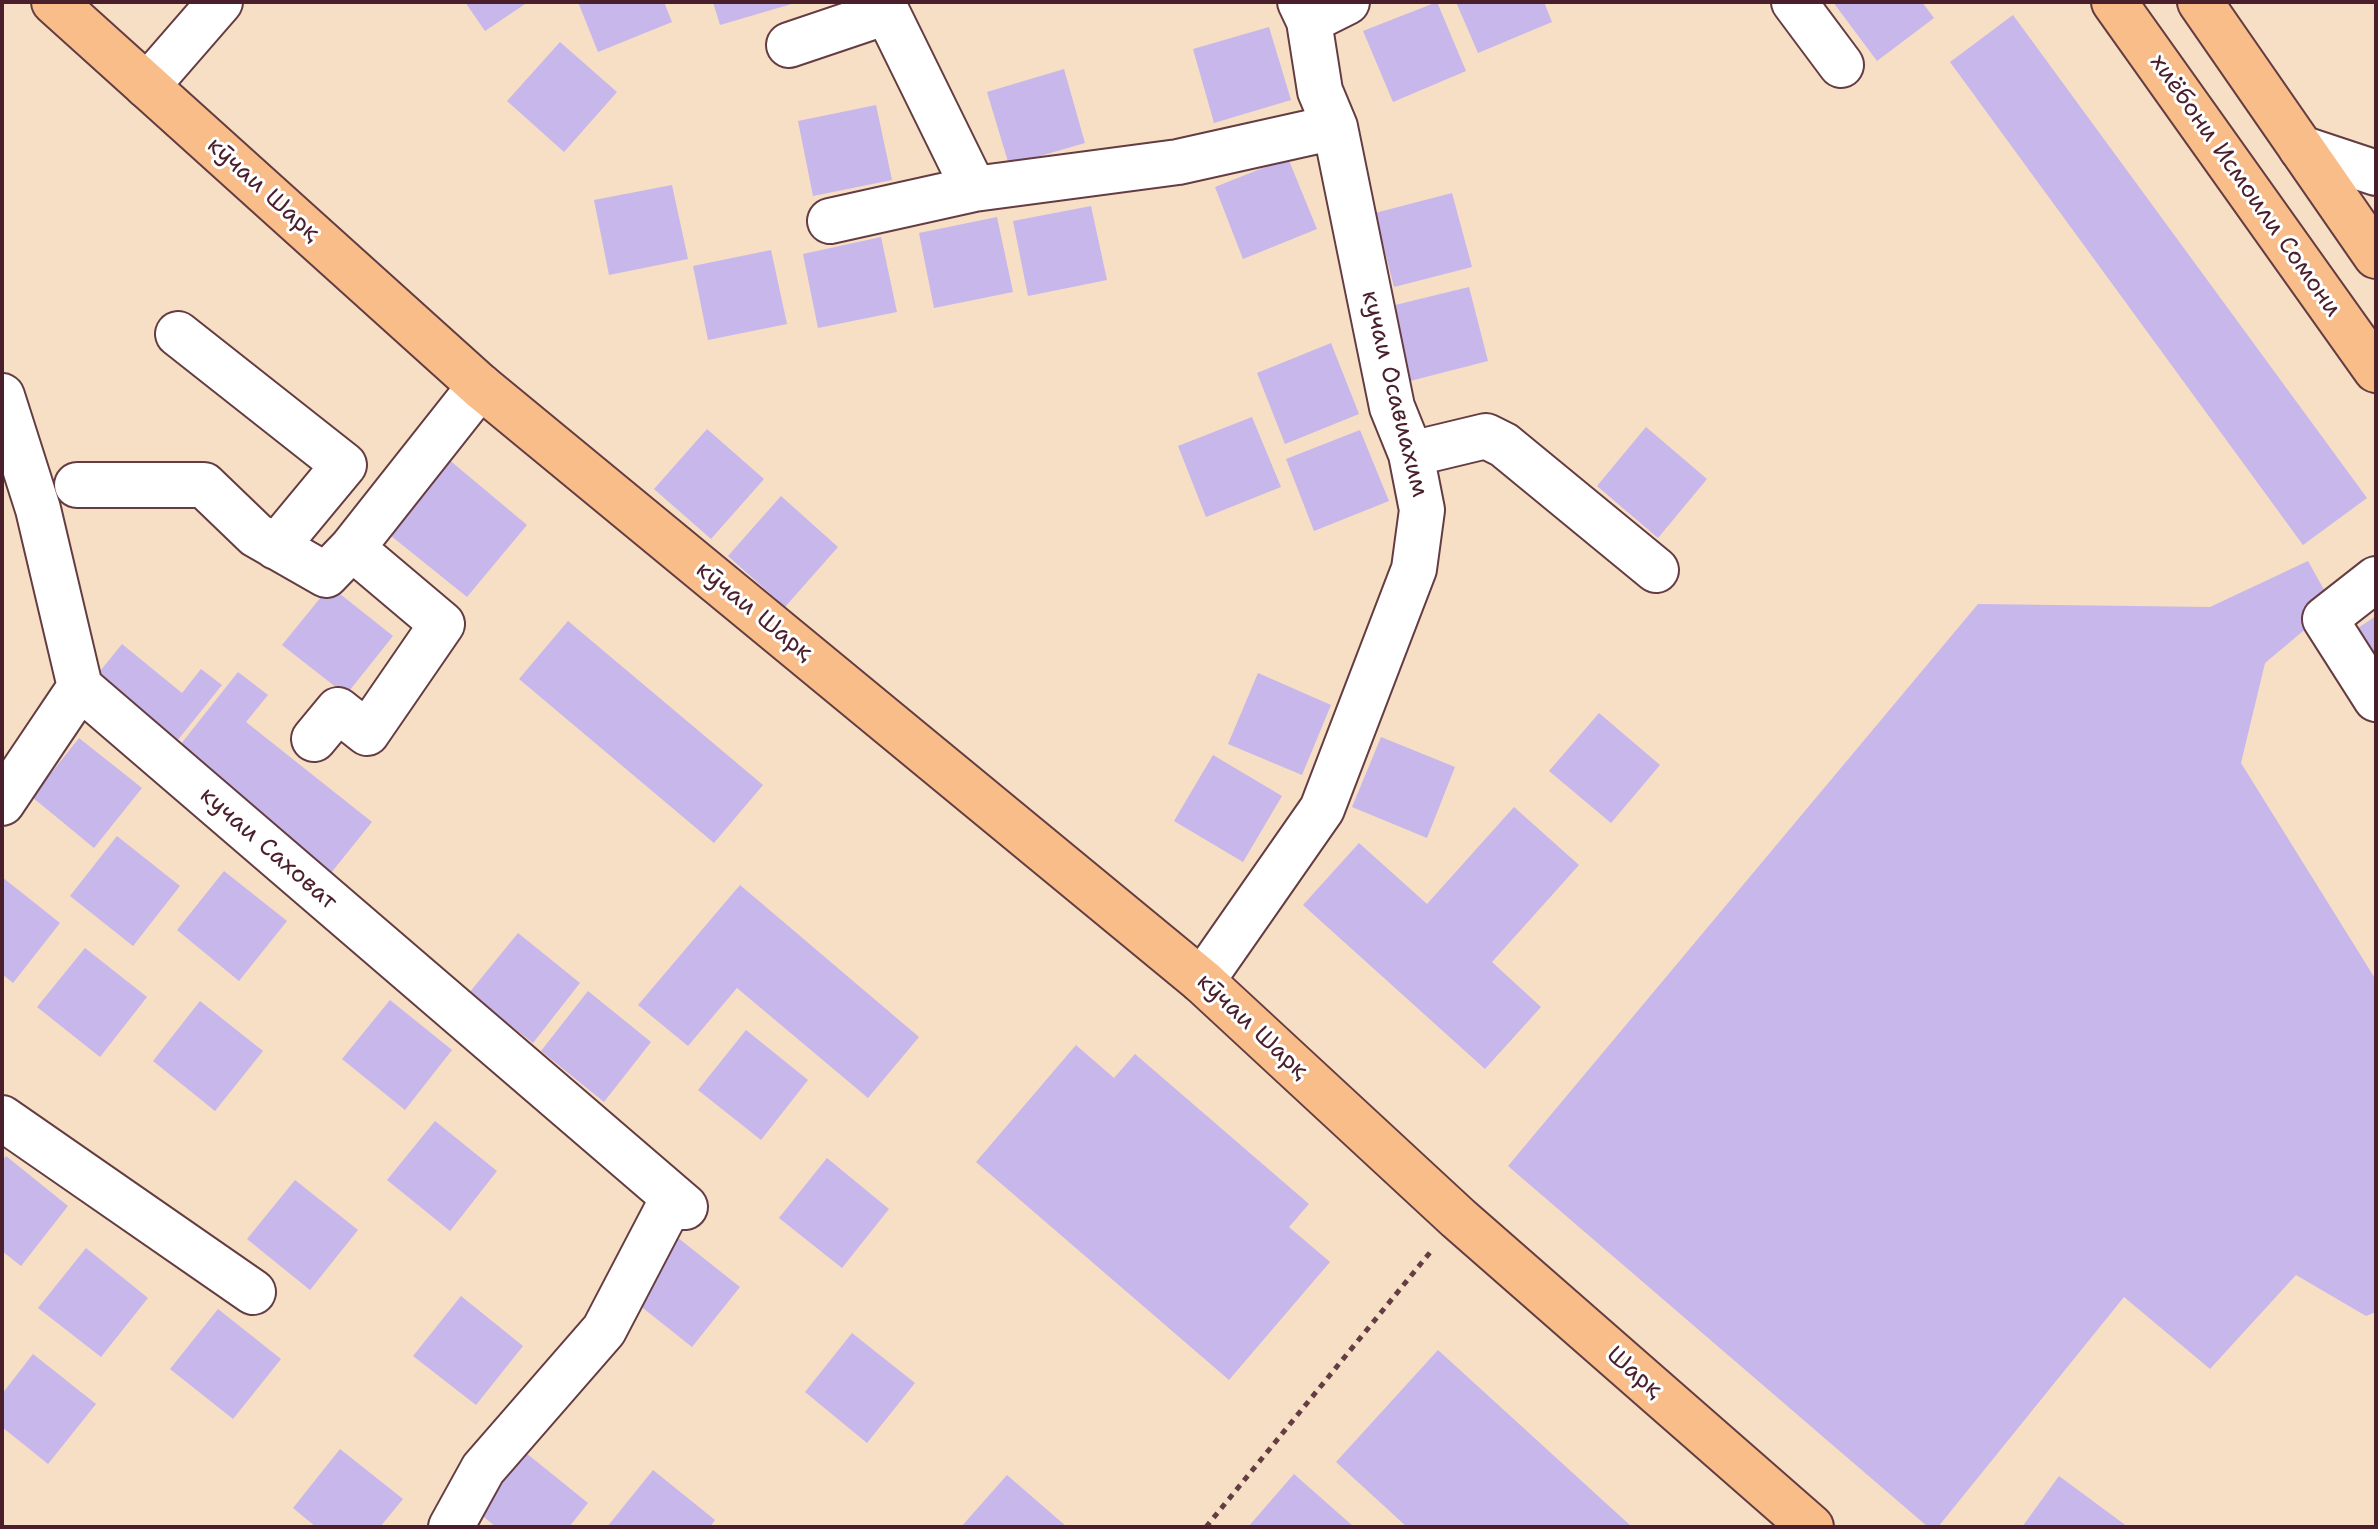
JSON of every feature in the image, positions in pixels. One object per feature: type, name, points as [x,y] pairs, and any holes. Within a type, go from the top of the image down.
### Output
[{"type":"main road","name":"кӯчаи Шарқ","points":[[54,2],[480,386],[1202,981],[1458,1218]]},
{"type":"main road","name":"хиёбони Исмоили Сомони","points":[[2114,2],[2376,370]]},
{"type":"main road","points":[[2200,2],[2376,256]]},
{"type":"main road","name":"Шарқ","points":[[1458,1218],[1811,1527]]},
{"type":"street","points":[[147,86],[220,2]]},
{"type":"street","points":[[1794,2],[1841,65]]},
{"type":"street","name":"кучаи Осавиахим","points":[[1202,981],[1322,809],[1414,569],[1422,510],[1411,454],[1392,407],[1335,127],[1320,91],[1319,8]]},
{"type":"street","points":[[789,45],[887,12],[974,189]]},
{"type":"street","points":[[830,221],[974,189],[1178,162],[1335,127]]},
{"type":"street","points":[[2301,148],[2376,173]]},
{"type":"street","points":[[178,334],[344,465],[276,547]]},
{"type":"street","points":[[77,485],[204,485],[256,535],[326,575],[352,548],[480,386]]},
{"type":"street","points":[[2,396],[38,509],[80,687],[2,803]]},
{"type":"street","points":[[1411,454],[1486,436],[1504,445],[1656,570]]},
{"type":"street","points":[[314,739],[338,710],[367,733],[442,624],[352,548]]},
{"type":"street","points":[[2376,579],[2325,619],[2376,699]]},
{"type":"street","name":"кучаи Саховат","points":[[80,687],[679,1203],[604,1330],[483,1469],[451,1527]]},
{"type":"street","points":[[2,1118],[253,1292]]},
{"type":"path","points":[[1206,1527],[1458,1218]]},
{"type":"building","points":[[465,2],[528,2],[485,31]]},
{"type":"building","points":[[578,2],[664,2],[672,22],[598,52]]},
{"type":"building","points":[[713,2],[795,2],[795,3],[720,25]]},
{"type":"building","points":[[1437,2],[1466,71],[1393,102],[1363,31]]},
{"type":"building","points":[[1456,2],[1544,2],[1552,22],[1478,53]]},
{"type":"building","points":[[1833,2],[1922,2],[1934,18],[1877,61]]},
{"type":"building","points":[[2013,15],[2367,498],[2303,545],[1950,62]]},
{"type":"building","points":[[1269,27],[1291,100],[1214,123],[1193,49]]},
{"type":"building","points":[[560,42],[617,92],[564,152],[507,101]]},
{"type":"building","points":[[1064,69],[1085,143],[1009,165],[987,92]]},
{"type":"building","points":[[876,105],[892,180],[813,196],[798,121]]},
{"type":"building","points":[[1288,158],[1317,229],[1243,259],[1215,187]]},
{"type":"building","points":[[672,185],[688,259],[609,275],[594,200]]},
{"type":"building","points":[[1452,193],[1472,267],[1394,287],[1375,213]]},
{"type":"building","points":[[1091,206],[1107,280],[1028,296],[1013,221]]},
{"type":"building","points":[[997,217],[1013,292],[934,308],[919,233]]},
{"type":"building","points":[[881,237],[897,312],[818,328],[803,254]]},
{"type":"building","points":[[771,250],[787,324],[708,340],[693,266]]},
{"type":"building","points":[[1469,287],[1488,361],[1410,381],[1391,306]]},
{"type":"building","points":[[1331,343],[1359,414],[1285,444],[1257,373]]},
{"type":"building","points":[[1252,417],[1281,487],[1206,517],[1178,446]]},
{"type":"building","points":[[1646,427],[1707,479],[1658,538],[1597,486]]},
{"type":"building","points":[[707,429],[764,479],[711,539],[654,489]]},
{"type":"building","points":[[1360,430],[1389,501],[1314,531],[1286,459]]},
{"type":"building","points":[[441,453],[527,525],[467,597],[380,527]]},
{"type":"building","points":[[781,496],[838,547],[785,607],[728,556]]},
{"type":"building","points":[[2308,561],[2333,606],[2265,663],[2241,763],[2376,980],[2376,1312],[2366,1316],[2296,1275],[2210,1369],[2124,1297],[1938,1527],[1928,1527],[1508,1166],[1978,604],[2210,607]]},
{"type":"building","points":[[330,586],[393,636],[346,695],[282,645]]},
{"type":"building","points":[[2376,616],[2376,662],[2355,630]]},
{"type":"building","points":[[568,621],[763,785],[714,843],[519,679]]},
{"type":"building","points":[[122,644],[182,693],[201,669],[222,685],[173,746],[92,681]]},
{"type":"building","points":[[238,672],[268,695],[246,722],[372,822],[327,878],[173,754]]},
{"type":"building","points":[[1258,673],[1331,705],[1302,775],[1228,744]]},
{"type":"building","points":[[1599,713],[1660,765],[1611,823],[1549,771]]},
{"type":"building","points":[[1381,737],[1455,767],[1427,838],[1352,807]]},
{"type":"building","points":[[79,738],[142,788],[94,848],[32,797]]},
{"type":"building","points":[[1213,755],[1282,796],[1243,862],[1174,821]]},
{"type":"building","points":[[1514,807],[1579,865],[1492,962],[1541,1007],[1485,1069],[1303,905],[1359,843],[1427,904]]},
{"type":"building","points":[[117,836],[180,886],[133,946],[70,896]]},
{"type":"building","points":[[224,871],[287,921],[239,981],[177,930]]},
{"type":"building","points":[[2,877],[60,923],[13,983],[2,974]]},
{"type":"building","points":[[740,885],[919,1037],[868,1098],[737,988],[688,1046],[638,1005]]},
{"type":"building","points":[[518,933],[580,983],[533,1043],[469,993]]},
{"type":"building","points":[[85,948],[147,997],[100,1057],[37,1007]]},
{"type":"building","points":[[588,991],[651,1042],[604,1102],[541,1051]]},
{"type":"building","points":[[390,1000],[452,1050],[405,1110],[342,1059]]},
{"type":"building","points":[[200,1001],[263,1051],[215,1111],[153,1061]]},
{"type":"building","points":[[746,1030],[808,1080],[761,1140],[698,1090]]},
{"type":"building","points":[[1076,1045],[1114,1078],[1135,1054],[1309,1204],[1289,1227],[1330,1262],[1229,1380],[976,1162]]},
{"type":"building","points":[[435,1121],[497,1171],[450,1231],[387,1180]]},
{"type":"building","points":[[6,1156],[68,1206],[21,1266],[2,1251],[2,1161]]},
{"type":"building","points":[[827,1158],[889,1209],[842,1268],[779,1218]]},
{"type":"building","points":[[295,1180],[358,1230],[310,1290],[247,1239]]},
{"type":"building","points":[[677,1237],[740,1287],[692,1347],[629,1297]]},
{"type":"building","points":[[86,1248],[148,1298],[101,1357],[38,1308]]},
{"type":"building","points":[[461,1296],[523,1346],[476,1405],[413,1356]]},
{"type":"building","points":[[218,1309],[281,1359],[233,1419],[170,1369]]},
{"type":"building","points":[[852,1333],[915,1383],[867,1443],[805,1392]]},
{"type":"building","points":[[1438,1350],[1632,1527],[1407,1527],[1336,1462]]},
{"type":"building","points":[[33,1354],[96,1404],[48,1464],[2,1427],[2,1394]]},
{"type":"building","points":[[340,1449],[403,1499],[380,1527],[316,1527],[293,1508]]},
{"type":"building","points":[[526,1453],[588,1503],[569,1527],[496,1527],[478,1512]]},
{"type":"building","points":[[653,1470],[715,1520],[710,1527],[607,1527]]},
{"type":"building","points":[[1294,1474],[1354,1527],[1248,1527]]},
{"type":"building","points":[[1007,1475],[1067,1527],[961,1527]]},
{"type":"building","points":[[2059,1476],[2128,1527],[2022,1527]]}]
